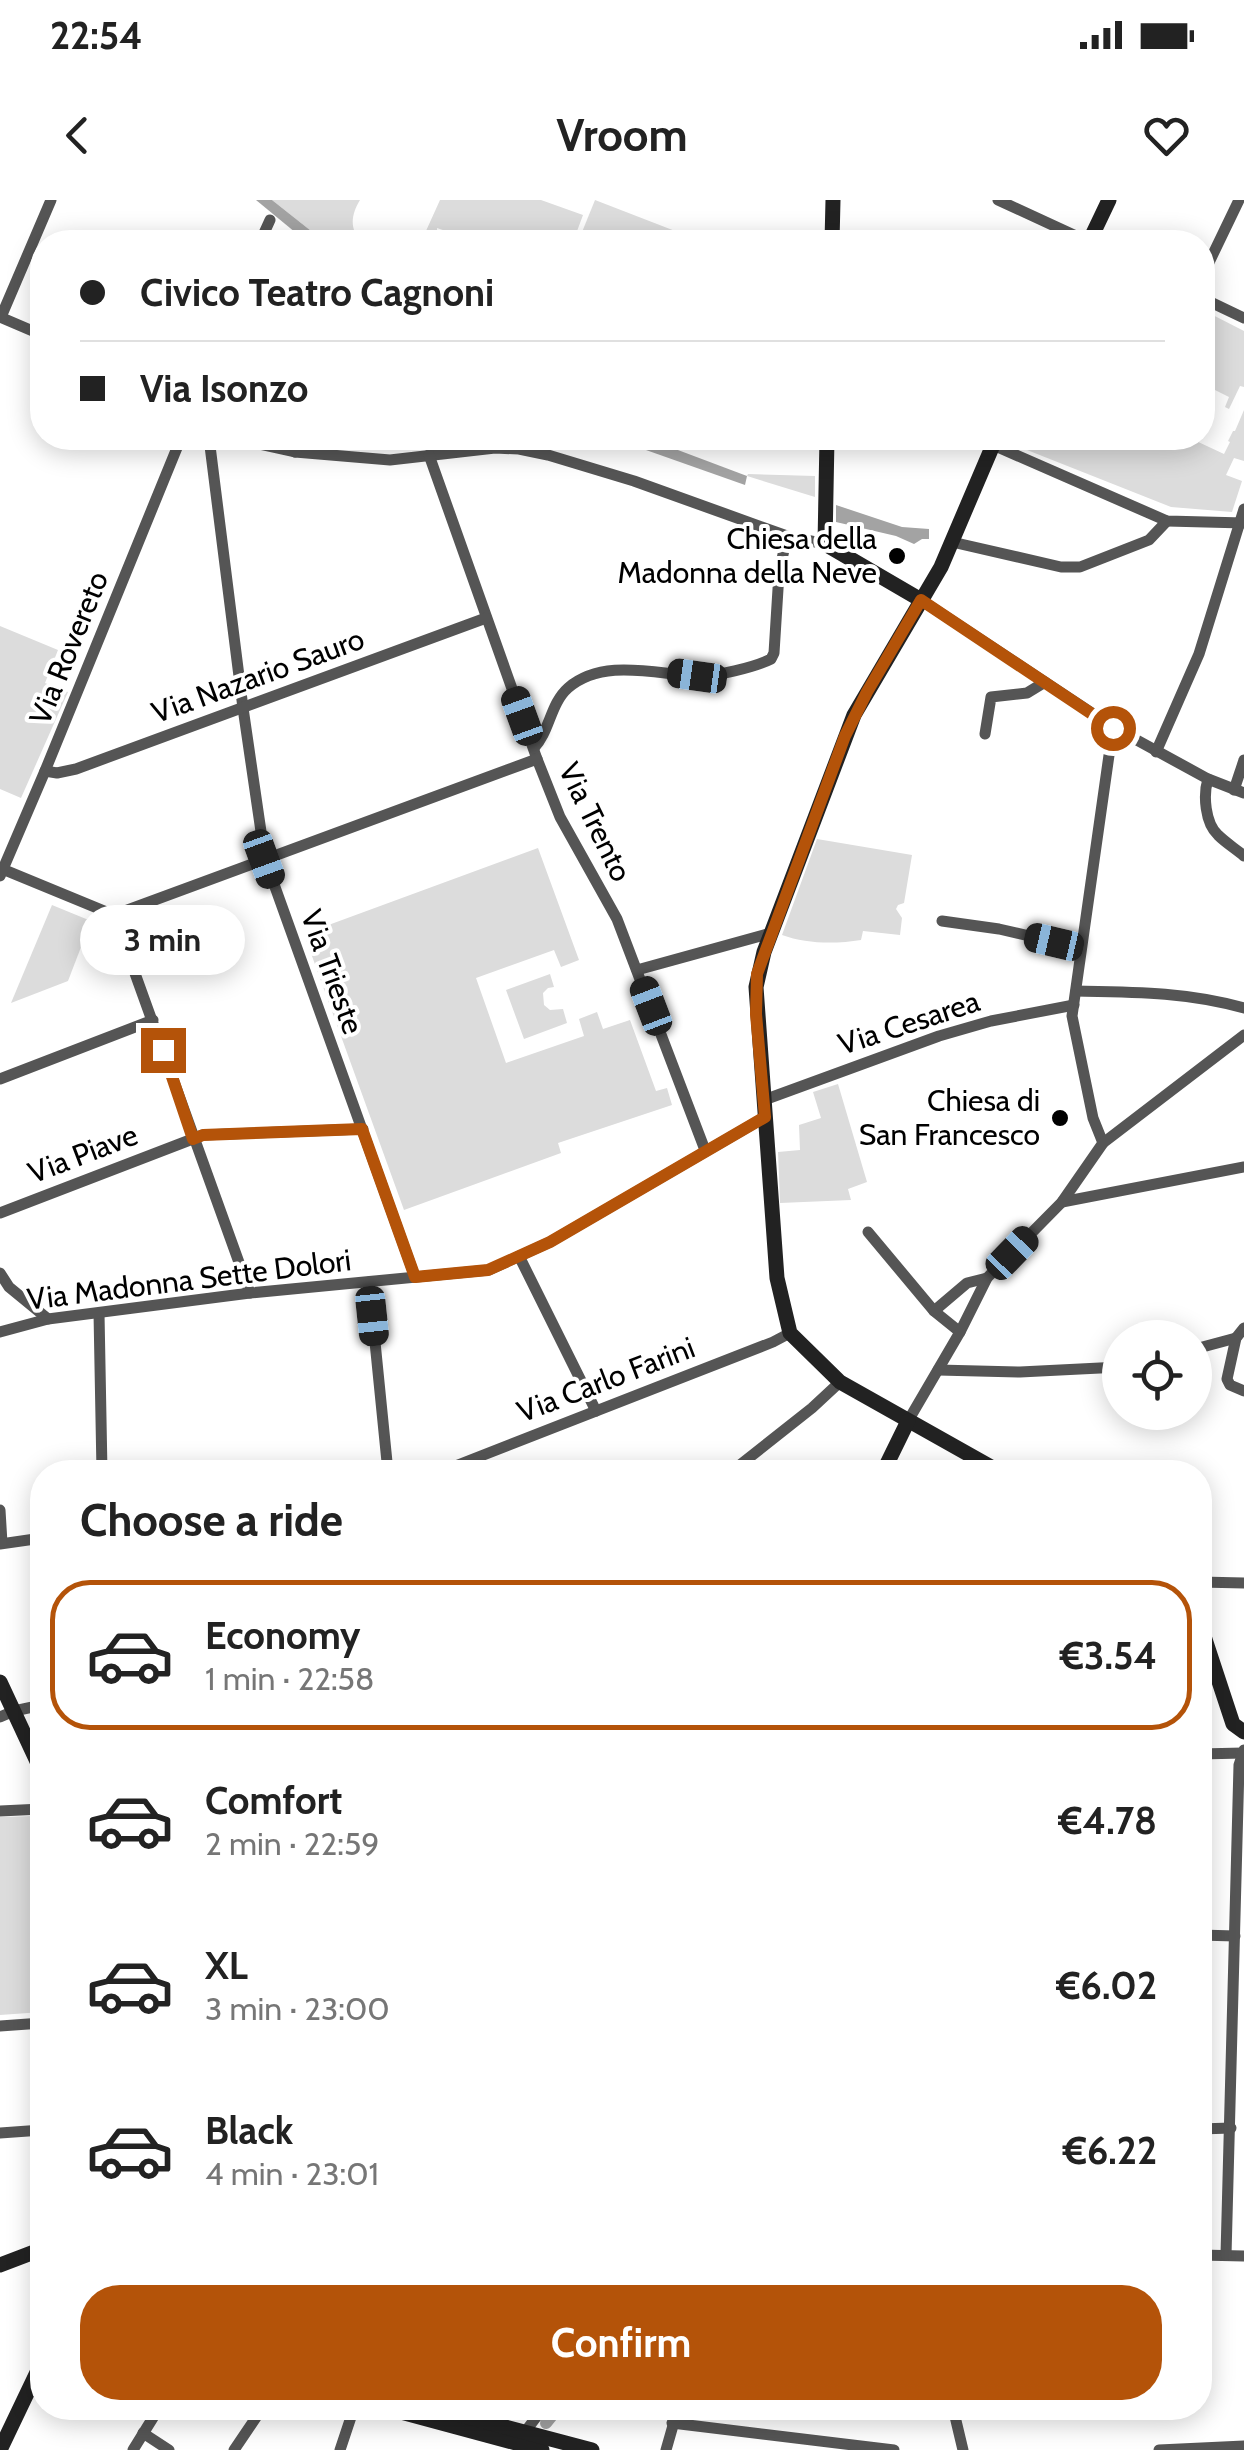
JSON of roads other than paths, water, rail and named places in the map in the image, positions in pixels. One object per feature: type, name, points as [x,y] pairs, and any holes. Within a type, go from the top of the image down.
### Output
[{"type":"street","points":[[38,230],[51,200]]},
{"type":"street","points":[[832,230],[833,200]]},
{"type":"street","points":[[998,200],[1063,230]]},
{"type":"street","points":[[1095,230],[1109,200]]},
{"type":"street","points":[[1215,250],[1239,200]]},
{"type":"street","points":[[265,230],[270,220]]},
{"type":"street","points":[[30,249],[1,317],[30,330]]},
{"type":"street","points":[[1215,304],[1244,318]]},
{"type":"street","name":"Via Rovereto","points":[[1,871],[46,771],[176,450]]},
{"type":"street","name":"Via Trieste","points":[[211,450],[264,859],[415,1277]]},
{"type":"street","points":[[286,450],[390,460],[476,450]]},
{"type":"street","points":[[524,450],[634,481],[787,536],[825,544],[921,600],[1113,728],[1208,779],[1239,791],[1244,760]]},
{"type":"street","points":[[825,544],[827,450]]},
{"type":"street","points":[[971,1460],[840,1382],[790,1334],[777,1278],[756,987],[771,934],[854,714],[941,567],[990,450]]},
{"type":"street","points":[[1013,450],[1167,521],[1242,523]]},
{"type":"street","name":"Via Trento","points":[[429,455],[560,817],[616,919],[705,1150]]},
{"type":"street","points":[[1156,752],[1198,654],[1244,509]]},
{"type":"street","points":[[952,542],[1061,567],[1080,567],[1150,540],[1167,521]]},
{"type":"street","points":[[1,871],[114,915],[535,754],[556,703],[568,689],[594,674],[654,670],[708,676],[766,662],[774,653],[779,574],[787,536]]},
{"type":"street","name":"Via Nazario Sauro","points":[[46,771],[76,769],[486,618]]},
{"type":"street","points":[[985,734],[991,697],[1027,693],[1045,682]]},
{"type":"street","points":[[1100,1148],[1072,1016],[1113,728]]},
{"type":"street","points":[[1208,779],[1206,808],[1214,832],[1244,856]]},
{"type":"street","points":[[114,915],[250,1293]]},
{"type":"street","points":[[942,921],[1082,948]]},
{"type":"street","points":[[637,970],[771,934]]},
{"type":"street","points":[[1076,990],[1172,993],[1244,1008]]},
{"type":"street","name":"Via Cesarea","points":[[764,1108],[938,1036],[991,1021],[1074,1006]]},
{"type":"street","points":[[0,1079],[153,1020]]},
{"type":"street","points":[[889,1460],[988,1278],[1062,1202],[1100,1148],[1244,1034]]},
{"type":"street","name":"Via Madonna Sette Dolori","points":[[0,1332],[48,1320],[250,1293],[488,1270],[550,1242],[705,1150],[764,1108]]},
{"type":"street","name":"Via Piave","points":[[0,1213],[203,1135],[362,1129]]},
{"type":"street","points":[[1062,1202],[1244,1167]]},
{"type":"street","points":[[868,1232],[934,1311],[960,1332]]},
{"type":"street","points":[[519,1256],[596,1411]]},
{"type":"street","points":[[0,1273],[48,1320]]},
{"type":"street","points":[[934,1311],[967,1283],[988,1278]]},
{"type":"street","points":[[370,1282],[387,1460]]},
{"type":"street","points":[[99,1313],[102,1460]]},
{"type":"street","points":[[1212,1343],[1240,1333]]},
{"type":"street","points":[[1240,1333],[1227,1379],[1244,1392]]},
{"type":"street","name":"Via Carlo Farini","points":[[471,1460],[790,1334]]},
{"type":"street","points":[[938,1370],[1020,1372],[1102,1368]]},
{"type":"street","points":[[746,1460],[840,1382]]},
{"type":"street","points":[[0,1510],[1,1544],[30,1540]]},
{"type":"street","points":[[1212,1582],[1244,1583]]},
{"type":"street","points":[[1212,1657],[1238,1728]]},
{"type":"street","points":[[0,1682],[7,1714],[30,1752]]},
{"type":"street","points":[[1212,1753],[1244,1751],[1239,1764],[1235,1936],[1238,1988],[1226,2255]]},
{"type":"street","points":[[0,1811],[30,1810]]},
{"type":"street","points":[[1212,1935],[1235,1936]]},
{"type":"street","points":[[0,2026],[30,2023]]},
{"type":"street","points":[[1212,2129],[1231,2128]]},
{"type":"street","points":[[0,2265],[30,2254]]},
{"type":"street","points":[[1212,2255],[1244,2256]]},
{"type":"street","points":[[0,2450],[30,2387]]},
{"type":"street","points":[[133,2450],[152,2420]]},
{"type":"street","points":[[234,2450],[254,2420]]},
{"type":"street","points":[[340,2450],[350,2420]]},
{"type":"street","points":[[439,2420],[592,2450]]},
{"type":"street","points":[[470,2420],[532,2441]]},
{"type":"street","points":[[666,2450],[673,2420]]},
{"type":"street","points":[[956,2420],[963,2450]]},
{"type":"street","points":[[672,2423],[894,2450]]},
{"type":"street","points":[[144,2433],[169,2450]]},
{"type":"street","points":[[1159,2450],[1244,2446]]},
{"type":"place","name":"Chiesa della Madonna della Neve","points":[[897,556]]},
{"type":"place","name":"Chiesa di San Francesco","points":[[1060,1118]]}]
